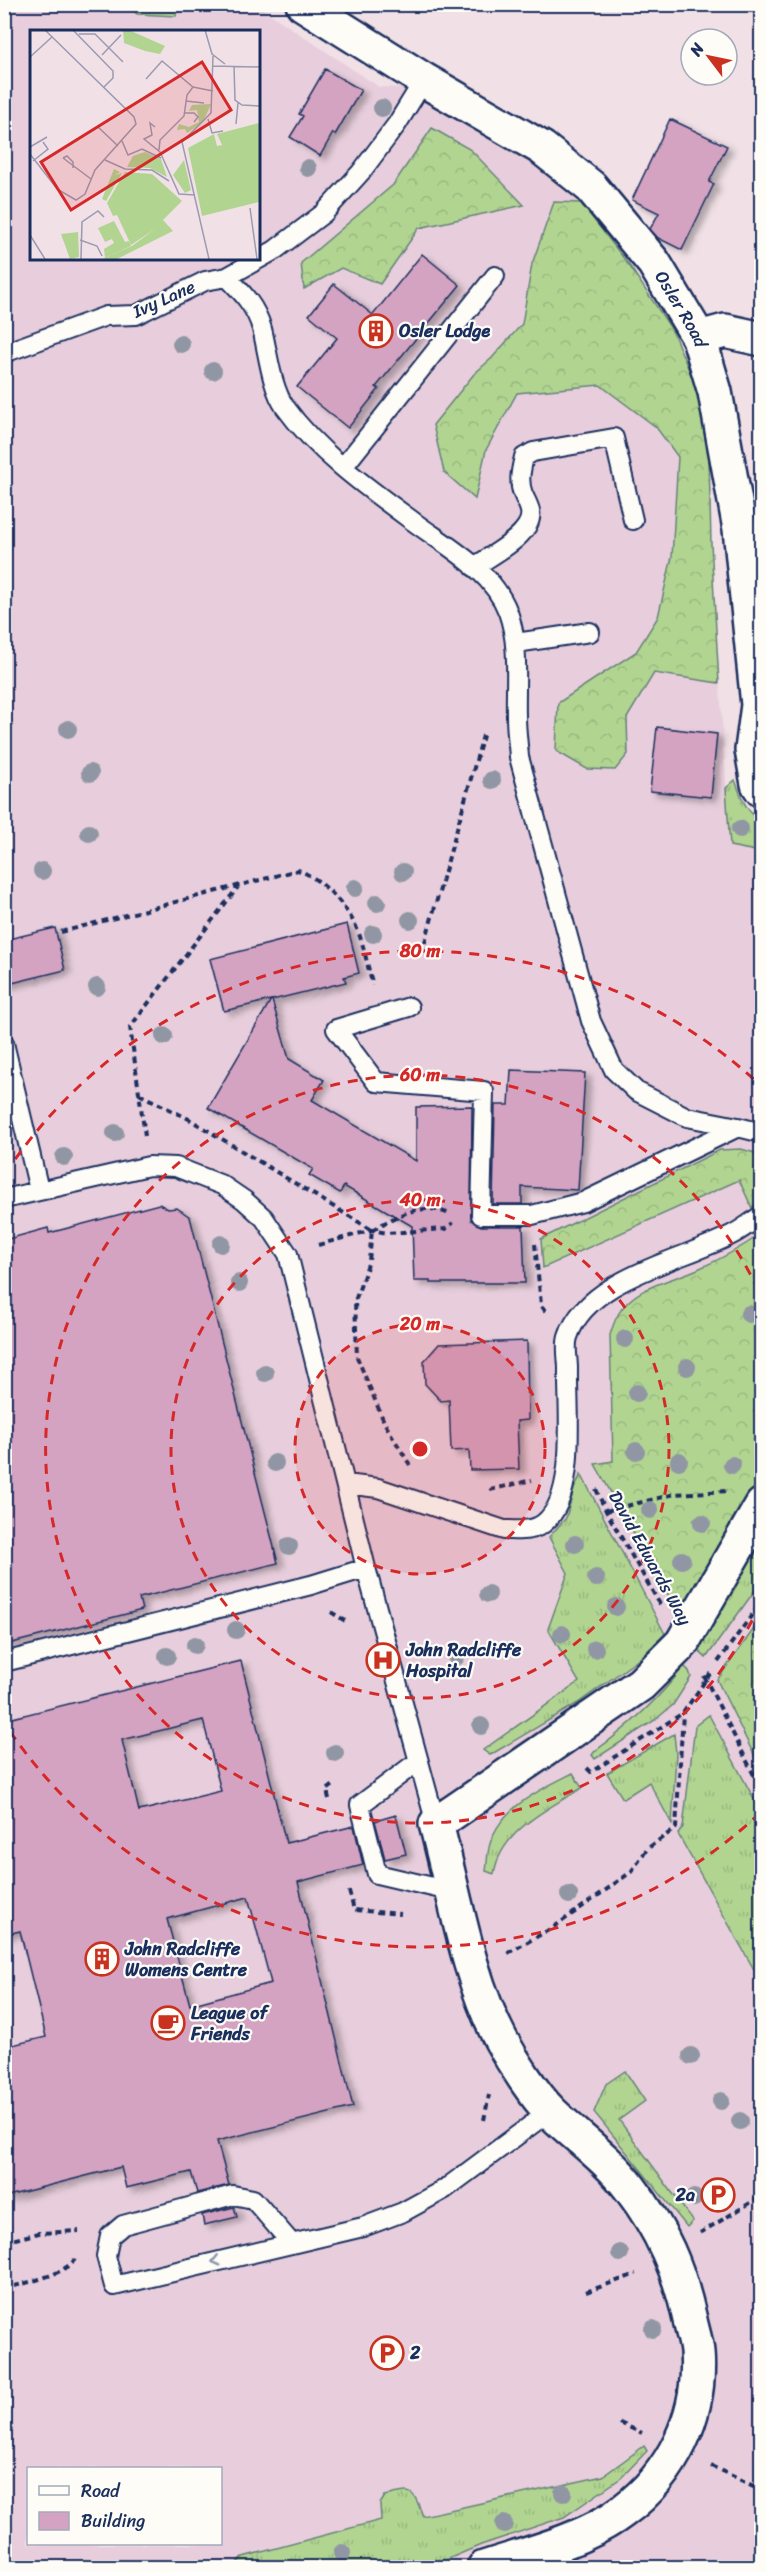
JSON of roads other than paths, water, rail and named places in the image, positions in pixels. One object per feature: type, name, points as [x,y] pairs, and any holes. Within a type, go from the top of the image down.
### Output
[{"type":"street","name":"Osler Road","points":[[303,4],[424,80],[542,148],[591,187],[654,263],[699,338],[715,392],[740,529],[758,705],[752,750],[756,775],[762,790]]},
{"type":"street","points":[[699,338],[725,331],[762,339]]},
{"type":"street","points":[[484,2568],[560,2557],[651,2488],[666,2468],[681,2440],[697,2386],[697,2350],[683,2285],[661,2236],[628,2186],[596,2151],[550,2111],[501,2040],[472,1968],[436,1824],[641,1684],[682,1643],[747,1497]]},
{"type":"lane","name":"Ivy Lane","points":[[260,258],[275,250],[324,213],[361,172],[397,124],[424,80]]},
{"type":"lane","name":"Ivy Lane","points":[[4,353],[106,316],[136,315],[205,281],[226,277],[257,260]]},
{"type":"lane","points":[[344,466],[495,276]]},
{"type":"lane","points":[[226,277],[247,298],[261,327],[270,366],[284,405],[305,430],[344,466],[474,567],[497,589],[508,612],[516,643],[516,716],[519,757],[591,1021],[614,1070],[636,1091],[687,1117],[762,1133]]},
{"type":"lane","points":[[474,567],[515,540],[529,524],[531,511],[523,494],[519,477],[524,457],[533,452],[614,438],[633,520]]},
{"type":"lane","points":[[516,643],[590,632]]},
{"type":"lane","points":[[410,1007],[336,1029],[376,1082],[484,1091],[482,1215],[532,1215],[583,1202],[738,1127]]},
{"type":"lane","points":[[4,1044],[39,1190]]},
{"type":"lane","points":[[4,1199],[149,1166],[176,1167],[222,1185],[264,1218],[288,1254],[366,1568],[417,1762],[436,1824]]},
{"type":"lane","points":[[346,1484],[378,1488],[504,1530],[525,1530],[543,1524],[557,1506],[570,1450],[568,1338],[581,1314],[602,1295],[630,1278],[735,1233],[762,1215]]},
{"type":"lane","points":[[4,1662],[311,1585],[366,1568]]},
{"type":"lane","points":[[417,1762],[360,1805],[377,1874],[454,1892]]},
{"type":"lane","points":[[291,2244],[253,2199],[233,2195],[123,2225],[110,2236],[106,2256],[114,2286],[363,2227],[403,2212],[445,2189],[550,2111]]},
{"type":"place","name":"Osler Lodge","points":[[376,331]]},
{"type":"place","name":"John Radcliffe Hospital","points":[[383,1660]]},
{"type":"place","name":"John Radcliffe Womens Centre","points":[[102,1959]]},
{"type":"place","name":"League of Friends","points":[[168,2023]]},
{"type":"place","name":"2a","points":[[718,2195]]},
{"type":"place","name":"2","points":[[387,2353]]}]
